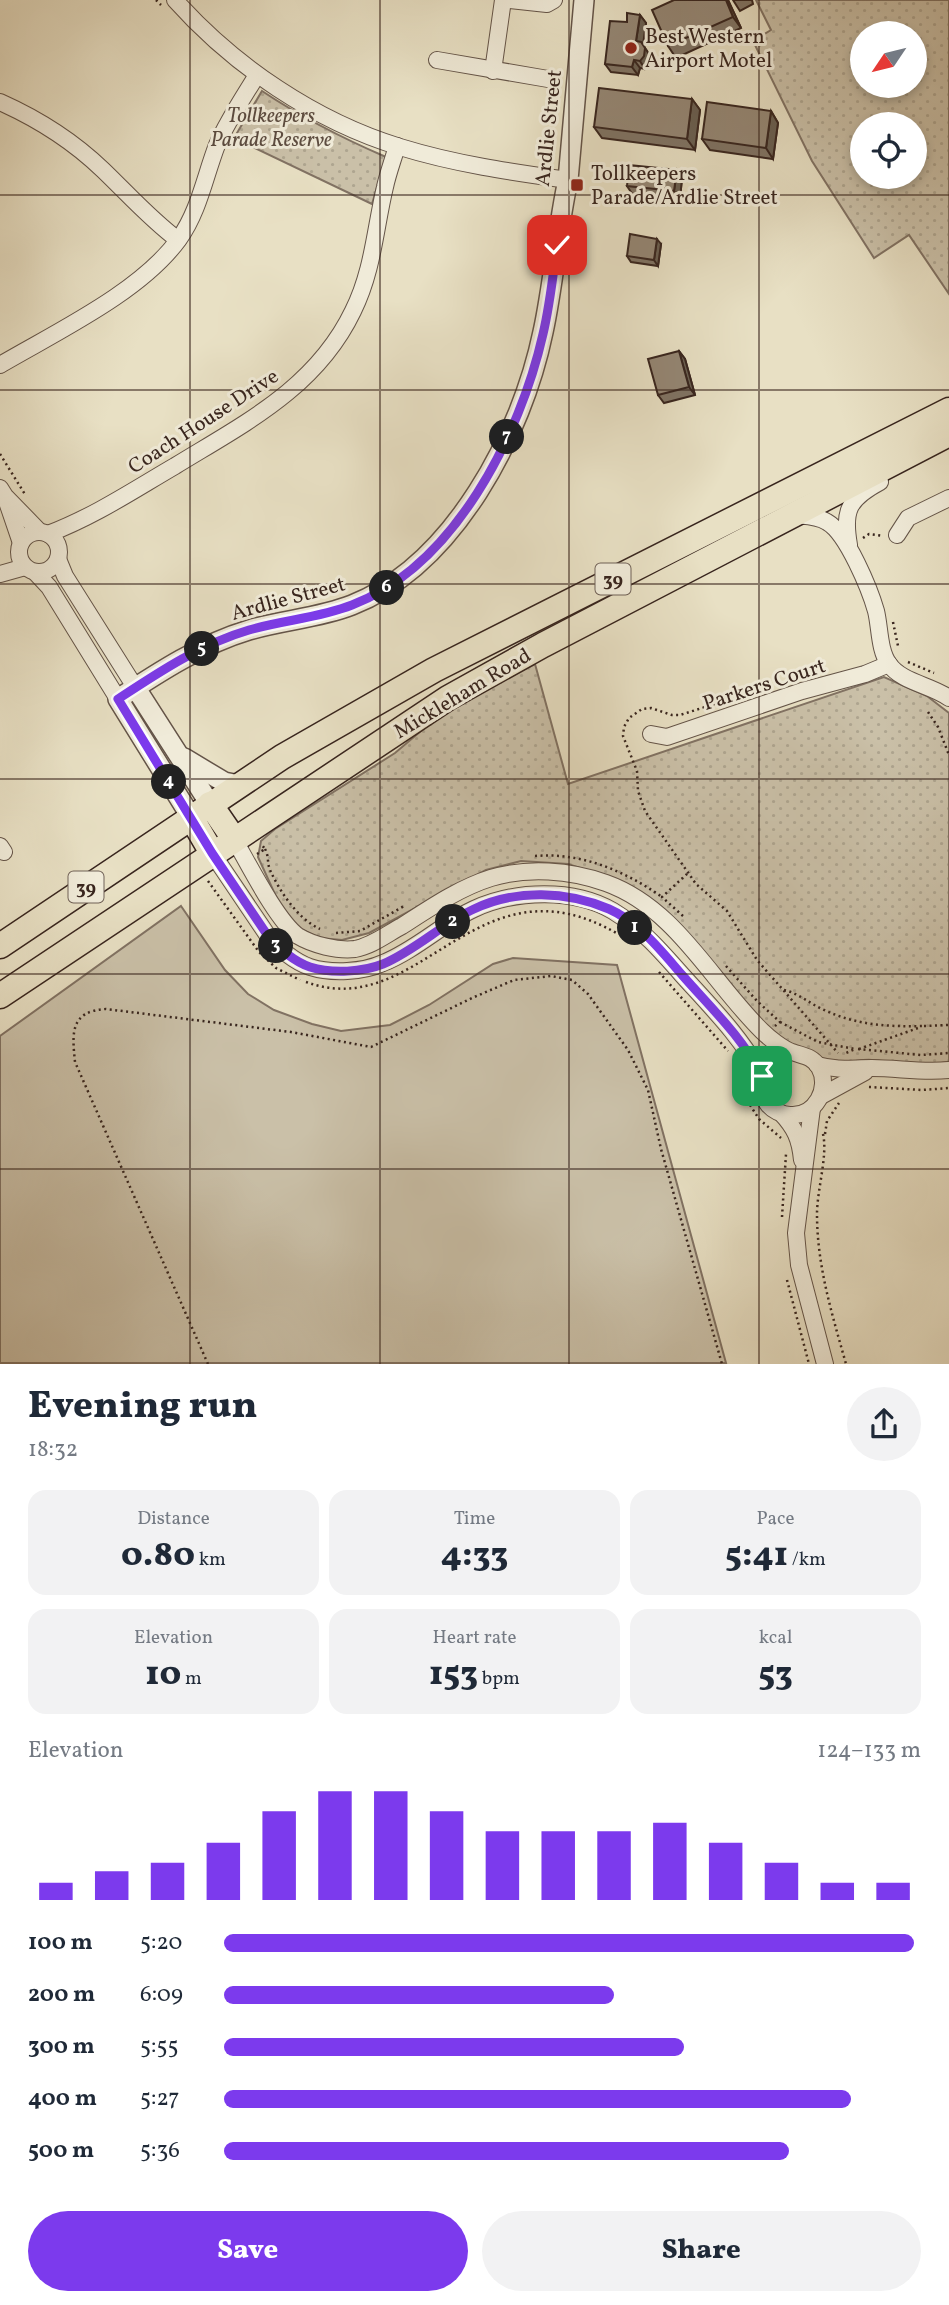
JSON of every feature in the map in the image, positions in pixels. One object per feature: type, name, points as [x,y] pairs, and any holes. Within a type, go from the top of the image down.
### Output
[{"type":"main road","name":"Mickleham Road","points":[[0,946],[239,785],[354,713],[949,410]]},
{"type":"main road","name":"Mickleham Road","points":[[0,996],[448,698],[543,645],[949,434]]},
{"type":"main road","points":[[200,811],[234,839]]},
{"type":"main road","points":[[200,811],[212,853]]},
{"type":"street","points":[[493,71],[503,0]]},
{"type":"street","points":[[510,0],[547,4],[554,0]]},
{"type":"street","name":"Ardlie Street","points":[[118,699],[195,652],[223,639],[249,630],[334,612],[369,598],[424,559],[445,536],[491,468],[530,379],[543,334],[568,180],[584,0]]},
{"type":"street","points":[[169,4],[257,75],[340,122],[397,146],[482,168],[568,180]]},
{"type":"street","points":[[437,60],[548,79]]},
{"type":"street","points":[[0,365],[118,295],[149,270],[178,240],[199,200],[218,143],[257,75]]},
{"type":"street","points":[[0,102],[27,114],[78,147],[151,219],[178,240]]},
{"type":"street","name":"Coach House Drive","points":[[51,543],[269,408],[295,388],[317,365],[342,331],[367,279],[385,184],[397,146]]},
{"type":"street","points":[[949,446],[872,486],[850,505],[846,525],[876,610],[885,658],[897,658],[900,674],[937,689],[949,698]]},
{"type":"street","points":[[3,492],[51,543],[65,576],[178,753],[200,811]]},
{"type":"street","points":[[3,492],[25,558],[49,587],[118,699],[200,811]]},
{"type":"street","points":[[897,535],[908,518],[949,498]]},
{"type":"street","points":[[794,515],[815,517],[829,523],[856,549]]},
{"type":"street","points":[[0,574],[25,558],[29,535],[51,543]]},
{"type":"street","points":[[25,558],[49,570],[51,543]]},
{"type":"street","points":[[0,569],[25,558]]},
{"type":"street","name":"Parkers Court","points":[[651,734],[667,737],[802,691],[865,674],[897,658]]},
{"type":"street","points":[[178,753],[224,782],[239,785]]},
{"type":"street","points":[[234,839],[282,919],[298,935],[333,948],[355,949],[373,943],[460,891],[492,878],[527,872],[566,873],[606,883],[653,909],[681,937],[763,1032],[791,1052],[802,1054],[817,1065],[843,1071],[874,1068],[907,1071],[949,1070]]},
{"type":"street","points":[[212,853],[268,936],[278,947],[309,967],[350,971],[383,964],[475,909],[505,899],[541,894],[577,898],[611,910],[660,949],[747,1048],[762,1076]]},
{"type":"street","points":[[791,1052],[774,1058],[766,1066],[761,1088],[772,1107],[804,1135]]},
{"type":"street","points":[[817,1065],[824,1085],[804,1135],[803,1176],[796,1233],[799,1265],[825,1363]]},
{"type":"street","points":[[781,1113],[803,1113],[817,1102],[843,1071]]},
{"type":"path","points":[[156,0],[169,4]]},
{"type":"path","points":[[0,454],[28,500]]},
{"type":"path","points":[[856,549],[869,534],[886,537],[897,535]]},
{"type":"path","points":[[892,620],[897,658],[936,674]]},
{"type":"path","points":[[748,1098],[759,1119],[776,1132],[804,1135],[827,1121],[833,1109],[848,1096],[843,1071],[831,1046],[757,960],[727,911],[696,884],[645,811],[638,791],[637,771],[623,736],[624,727],[629,718],[642,709],[651,708],[680,715],[826,668]]},
{"type":"path","points":[[928,712],[938,727],[949,755]]},
{"type":"path","points":[[209,882],[245,935],[276,968],[313,985],[334,989],[352,989],[388,980],[469,931],[513,914],[560,912],[602,924],[622,936]]},
{"type":"path","points":[[651,963],[734,1059]]},
{"type":"path","points":[[208,1363],[75,1062],[72,1035],[79,1019],[90,1010],[106,1009],[291,1032],[371,1048],[514,980],[551,976],[572,980],[588,994],[628,1050],[648,1090],[661,1149],[722,1363]]},
{"type":"path","points":[[783,990],[790,991],[822,1009],[867,1024],[888,1027],[949,1025]]},
{"type":"path","points":[[780,1022],[831,1046],[921,1055],[949,1053]]},
{"type":"path","points":[[843,1071],[848,1051],[923,1027]]},
{"type":"path","points":[[741,1070],[747,1090]]},
{"type":"path","points":[[869,1087],[922,1090],[949,1088]]},
{"type":"path","points":[[776,1132],[804,1135]]},
{"type":"path","points":[[804,1135],[817,1210],[818,1245],[824,1284],[846,1363]]},
{"type":"path","points":[[782,1222],[786,1150]]},
{"type":"path","points":[[786,1276],[809,1363]]},
{"type":"green space","points":[[756,0],[949,0],[949,294],[909,235],[874,258],[812,161],[753,41],[771,30]]},
{"type":"green space","name":"Tollkeepers Parade Reserve","points":[[262,91],[322,127],[386,157],[372,204],[234,138]]},
{"type":"green space","points":[[535,664],[568,784],[884,677],[927,696],[949,713],[949,1062],[839,1062],[819,1058],[800,1049],[764,1027],[610,878],[568,864],[521,861],[486,870],[369,933],[342,940],[319,938],[299,928],[284,914],[258,857],[261,841],[275,829],[395,753],[447,709]]},
{"type":"green space","points":[[181,906],[225,970],[248,994],[274,1010],[341,1031],[390,1025],[429,1005],[493,964],[513,958],[617,965],[726,1363],[0,1363],[0,1036]]},
{"type":"building","points":[[674,0],[726,0],[733,17],[668,46],[652,10]]},
{"type":"building","points":[[627,13],[640,15],[636,41],[641,42],[645,48],[644,56],[640,61],[634,60],[632,67],[605,64],[610,21],[627,22]]},
{"type":"building","points":[[599,88],[692,99],[687,139],[594,127]]},
{"type":"building","points":[[707,102],[771,111],[766,148],[702,139]]},
{"type":"building","points":[[629,165],[677,170],[674,191],[627,186]]},
{"type":"building","points":[[630,234],[657,239],[654,260],[627,256]]},
{"type":"building","points":[[679,351],[689,387],[658,395],[648,359]]},
{"type":"place","name":"Best Western Airport Motel","points":[[631,48]]},
{"type":"place","name":"Tollkeepers Parade/Ardlie Street","points":[[577,185]]},
{"type":"route","points":[[557,245],[543,334],[518,412],[505,442],[477,491],[445,536],[424,559],[387,588],[369,598],[334,612],[249,630],[223,639],[195,652],[118,699],[212,853],[268,936],[278,947],[309,967],[350,971],[383,964],[475,909],[505,899],[541,894],[577,898],[611,910],[660,949],[747,1048],[762,1076]]}]
